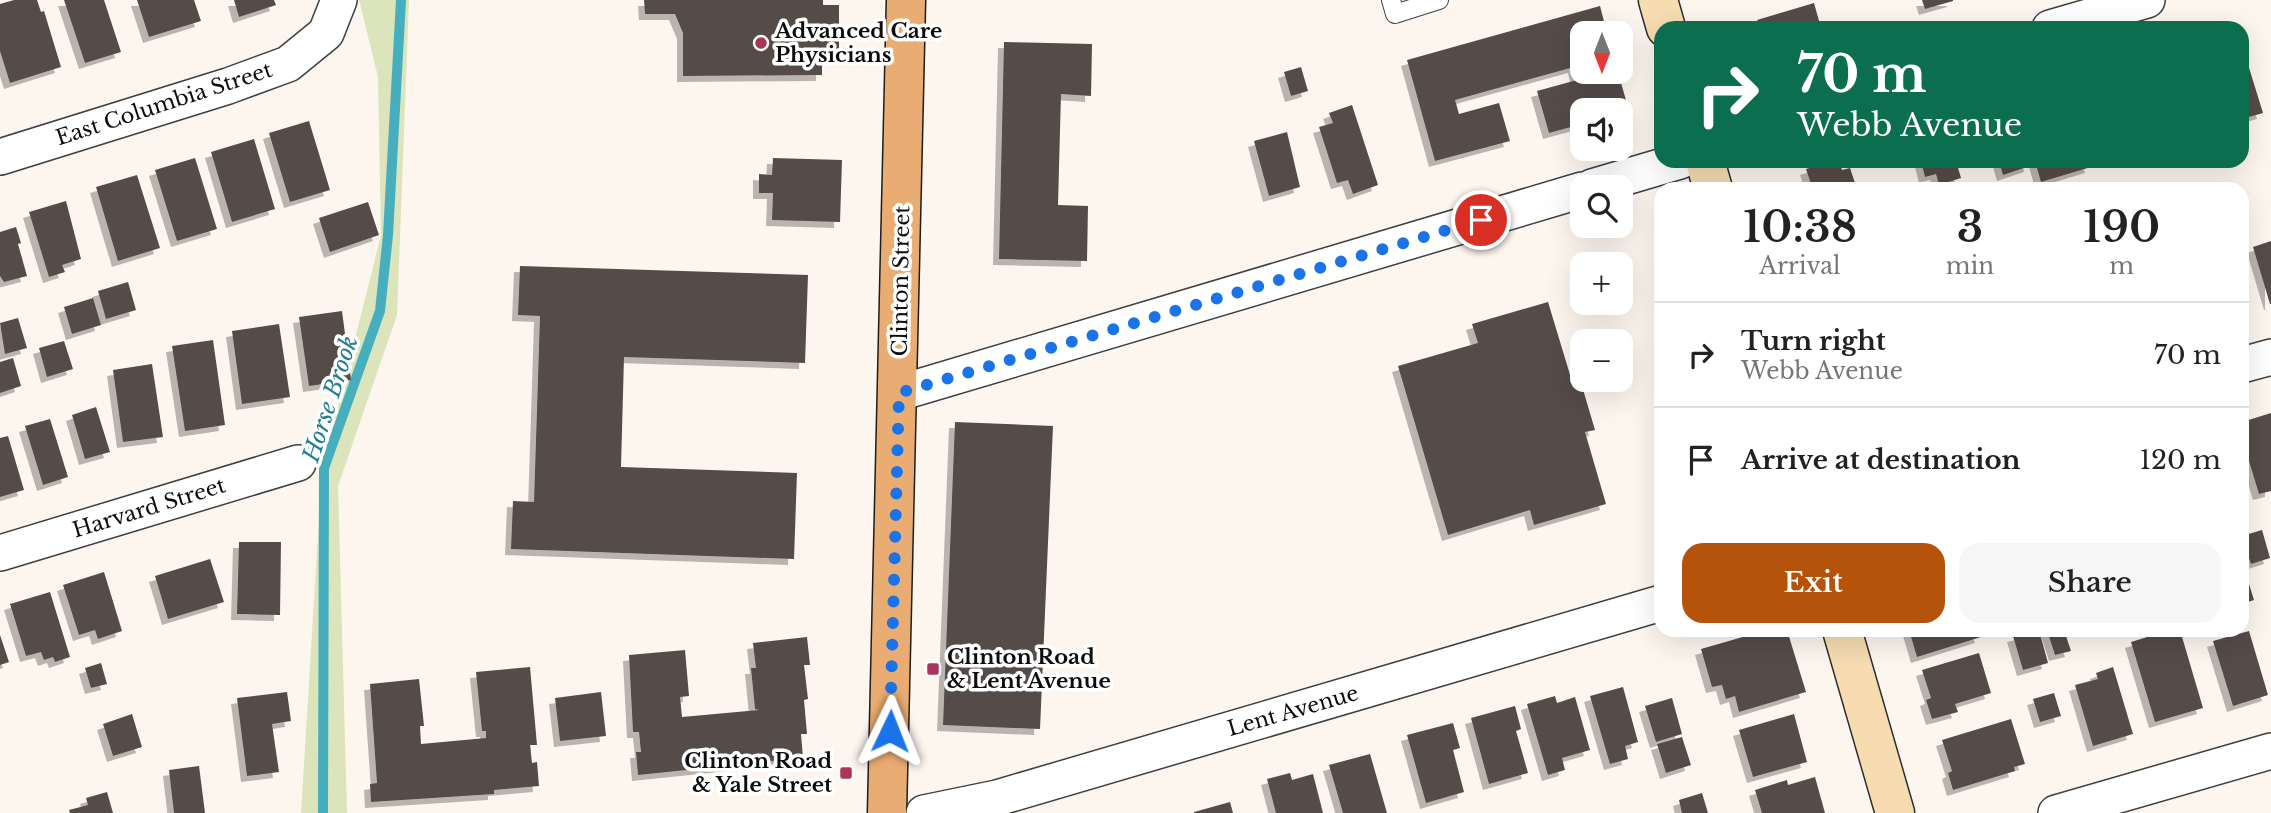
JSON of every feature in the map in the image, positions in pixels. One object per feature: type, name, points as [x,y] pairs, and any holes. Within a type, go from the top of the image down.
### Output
[{"type":"main road","name":"Clinton Street","points":[[887,813],[899,393],[906,0]]},
{"type":"main road","points":[[1658,0],[1664,21]]},
{"type":"main road","points":[[1844,637],[1895,813]]},
{"type":"street","name":"East Columbia Street","points":[[0,157],[228,86],[288,64],[326,33],[339,0]]},
{"type":"street","points":[[2074,21],[2147,0]]},
{"type":"street","points":[[1633,175],[1656,168]]},
{"type":"street","points":[[899,393],[1570,194]]},
{"type":"street","points":[[2249,363],[2271,357]]},
{"type":"street","name":"Harvard Street","points":[[0,553],[298,463]]},
{"type":"street","name":"Lent Avenue","points":[[924,813],[997,798],[1654,605]]},
{"type":"street","points":[[2056,813],[2271,751]]},
{"type":"lane","points":[[1391,0],[1395,14],[1439,0]]},
{"type":"green space","points":[[359,0],[409,0],[397,315],[338,486],[347,813],[301,813],[322,470],[381,235],[378,77]]},
{"type":"building","points":[[14,0],[37,0],[41,12],[44,11],[61,67],[10,83],[0,51],[0,4]]},
{"type":"building","points":[[64,0],[104,0],[121,52],[85,63]]},
{"type":"building","points":[[137,0],[194,0],[201,21],[149,37]]},
{"type":"building","points":[[234,0],[274,0],[276,5],[239,17]]},
{"type":"building","name":"Advanced Care Physicians","points":[[644,0],[823,0],[823,5],[839,5],[839,53],[822,53],[822,75],[683,76],[683,33],[675,14],[645,14]]},
{"type":"building","points":[[1922,0],[1953,0],[1953,1],[1925,9]]},
{"type":"building","points":[[1814,3],[1819,21],[1758,21]]},
{"type":"building","points":[[1600,6],[1604,21],[1570,21],[1570,68],[1455,100],[1459,114],[1499,103],[1510,141],[1435,161],[1407,60]]},
{"type":"building","points":[[1004,42],[1092,44],[1091,96],[1061,94],[1058,205],[1088,206],[1087,261],[999,259]]},
{"type":"building","points":[[1301,67],[1308,91],[1291,96],[1284,72]]},
{"type":"building","points":[[2249,68],[2263,113],[2249,117]]},
{"type":"building","points":[[1570,82],[1621,84],[1625,98],[1570,98],[1570,127],[1549,133],[1537,91]]},
{"type":"building","points":[[1352,105],[1378,185],[1353,194],[1348,180],[1337,183],[1319,127],[1333,123],[1329,113]]},
{"type":"building","points":[[309,121],[330,190],[290,202],[269,133]]},
{"type":"building","points":[[1287,132],[1300,187],[1269,196],[1254,141]]},
{"type":"building","points":[[254,139],[275,209],[232,222],[211,152]]},
{"type":"building","points":[[195,158],[217,229],[177,241],[155,170]]},
{"type":"building","points":[[773,158],[842,160],[840,222],[772,220],[773,193],[759,193],[759,174],[772,175]]},
{"type":"building","points":[[1850,168],[1855,182],[1810,182],[1806,169]]},
{"type":"building","points":[[1923,168],[1958,168],[1961,178],[1938,182],[1936,174],[1925,177]]},
{"type":"building","points":[[2001,168],[2024,168],[2003,175]]},
{"type":"building","points":[[2037,168],[2088,168],[2041,182]]},
{"type":"building","points":[[137,175],[160,248],[118,261],[96,187]]},
{"type":"building","points":[[66,201],[81,259],[62,265],[65,272],[49,277],[29,212]]},
{"type":"building","points":[[368,202],[379,235],[330,252],[319,218]]},
{"type":"building","points":[[16,227],[27,276],[4,282],[0,276],[0,232]]},
{"type":"building","points":[[2271,241],[2271,304],[2270,304],[2253,247]]},
{"type":"building","points":[[520,266],[808,275],[805,363],[624,357],[621,467],[797,473],[794,559],[511,549],[513,501],[534,502],[540,316],[518,315]]},
{"type":"building","points":[[128,282],[136,310],[106,319],[98,291]]},
{"type":"building","points":[[93,298],[101,325],[72,334],[64,307]]},
{"type":"building","points":[[1548,302],[1570,375],[1570,392],[1584,392],[1595,430],[1585,432],[1606,504],[1534,525],[1530,510],[1448,535],[1398,366],[1478,343],[1472,324]]},
{"type":"building","points":[[342,311],[351,380],[309,386],[299,317]]},
{"type":"building","points":[[18,318],[27,348],[5,354],[0,323]]},
{"type":"building","points":[[279,324],[290,397],[242,404],[232,331]]},
{"type":"building","points":[[213,340],[225,425],[185,431],[172,346]]},
{"type":"building","points":[[64,341],[73,369],[47,377],[39,348]]},
{"type":"building","points":[[13,358],[21,386],[0,393],[0,362]]},
{"type":"building","points":[[152,364],[163,437],[123,442],[113,370]]},
{"type":"building","points":[[96,407],[110,452],[85,459],[72,415]]},
{"type":"building","points":[[2271,413],[2271,491],[2259,494],[2249,461],[2249,420]]},
{"type":"building","points":[[50,419],[68,477],[43,485],[25,426]]},
{"type":"building","points":[[955,422],[1053,426],[1040,729],[943,725]]},
{"type":"building","points":[[8,436],[24,490],[0,497],[0,438]]},
{"type":"building","points":[[2262,530],[2270,558],[2251,564],[2249,534]]},
{"type":"building","points":[[239,542],[281,542],[280,615],[237,614]]},
{"type":"building","points":[[210,559],[224,602],[168,619],[155,576]]},
{"type":"building","points":[[104,572],[122,631],[98,639],[95,630],[79,635],[63,585]]},
{"type":"building","points":[[2249,584],[2254,600],[2249,602]]},
{"type":"building","points":[[50,592],[70,657],[55,662],[53,657],[44,660],[41,652],[26,656],[10,604]]},
{"type":"building","points":[[2249,631],[2268,695],[2233,706],[2213,641],[2227,637],[2249,637]]},
{"type":"building","points":[[0,635],[9,662],[0,665]]},
{"type":"building","points":[[807,637],[810,665],[804,665],[808,699],[804,700],[807,734],[801,734],[803,758],[638,775],[636,752],[641,752],[639,732],[633,732],[629,655],[685,650],[689,696],[680,697],[682,717],[759,710],[755,709],[751,668],[756,668],[753,643]]},
{"type":"building","points":[[1743,637],[1789,637],[1806,692],[1739,712],[1735,696],[1726,699],[1722,685],[1712,687],[1701,649]]},
{"type":"building","points":[[1911,637],[1981,637],[1917,657]]},
{"type":"building","points":[[2013,637],[2041,637],[2048,663],[2023,670]]},
{"type":"building","points":[[2049,637],[2066,637],[2071,651],[2055,655]]},
{"type":"building","points":[[2147,637],[2182,637],[2203,708],[2155,722],[2131,642]]},
{"type":"building","points":[[1979,653],[1991,693],[1955,704],[1958,712],[1932,719],[1926,700],[1931,698],[1922,670]]},
{"type":"building","points":[[101,663],[107,684],[91,688],[85,668]]},
{"type":"building","points":[[530,667],[537,745],[530,745],[532,763],[537,762],[539,786],[494,790],[494,794],[371,802],[370,784],[377,783],[370,684],[419,679],[424,726],[420,726],[421,744],[486,738],[486,731],[482,731],[476,672]]},
{"type":"building","points":[[2113,667],[2133,734],[2093,746],[2075,685],[2098,679],[2096,673]]},
{"type":"building","points":[[1623,687],[1638,742],[1625,746],[1628,759],[1610,764],[1590,696]]},
{"type":"building","points":[[287,692],[291,721],[272,724],[279,772],[247,776],[237,698]]},
{"type":"building","points":[[601,692],[606,736],[560,741],[555,698]]},
{"type":"building","points":[[2054,693],[2061,716],[2040,722],[2033,699]]},
{"type":"building","points":[[1555,696],[1557,703],[1575,697],[1590,750],[1562,758],[1565,770],[1548,775],[1527,704]]},
{"type":"building","points":[[1672,698],[1682,734],[1656,742],[1645,706]]},
{"type":"building","points":[[1515,706],[1521,729],[1516,731],[1528,773],[1489,784],[1471,718]]},
{"type":"building","points":[[132,714],[142,747],[113,756],[103,724]]},
{"type":"building","points":[[1794,714],[1807,762],[1753,777],[1739,730]]},
{"type":"building","points":[[2011,719],[2025,764],[2014,767],[2015,771],[1953,790],[1948,773],[1952,771],[1942,740]]},
{"type":"building","points":[[1453,723],[1460,748],[1453,750],[1464,792],[1426,803],[1407,735]]},
{"type":"building","points":[[1682,737],[1691,765],[1666,773],[1657,744]]},
{"type":"building","points":[[1370,754],[1387,813],[1343,813],[1329,765]]},
{"type":"building","points":[[199,766],[205,813],[174,813],[169,770]]},
{"type":"building","points":[[1290,773],[1292,780],[1313,774],[1323,813],[1276,813],[1267,779]]},
{"type":"building","points":[[1815,777],[1825,813],[1762,813],[1755,790],[1787,780],[1788,785]]},
{"type":"building","points":[[107,792],[113,813],[70,813],[69,810],[88,805],[86,798]]},
{"type":"building","points":[[1702,793],[1708,813],[1682,813],[1679,800]]},
{"type":"building","points":[[1230,802],[1233,813],[1194,813],[1194,812]]},
{"type":"waterway","name":"Horse Brook","points":[[323,813],[324,468],[380,311],[388,235],[401,0]]},
{"type":"place","name":"Advanced Care Physicians","points":[[761,43]]},
{"type":"place","name":"Clinton Road & Lent Avenue","points":[[933,669]]},
{"type":"place","name":"Clinton Road & Yale Street","points":[[846,773]]},
{"type":"route","points":[[890,731],[899,393],[1481,220]]}]
